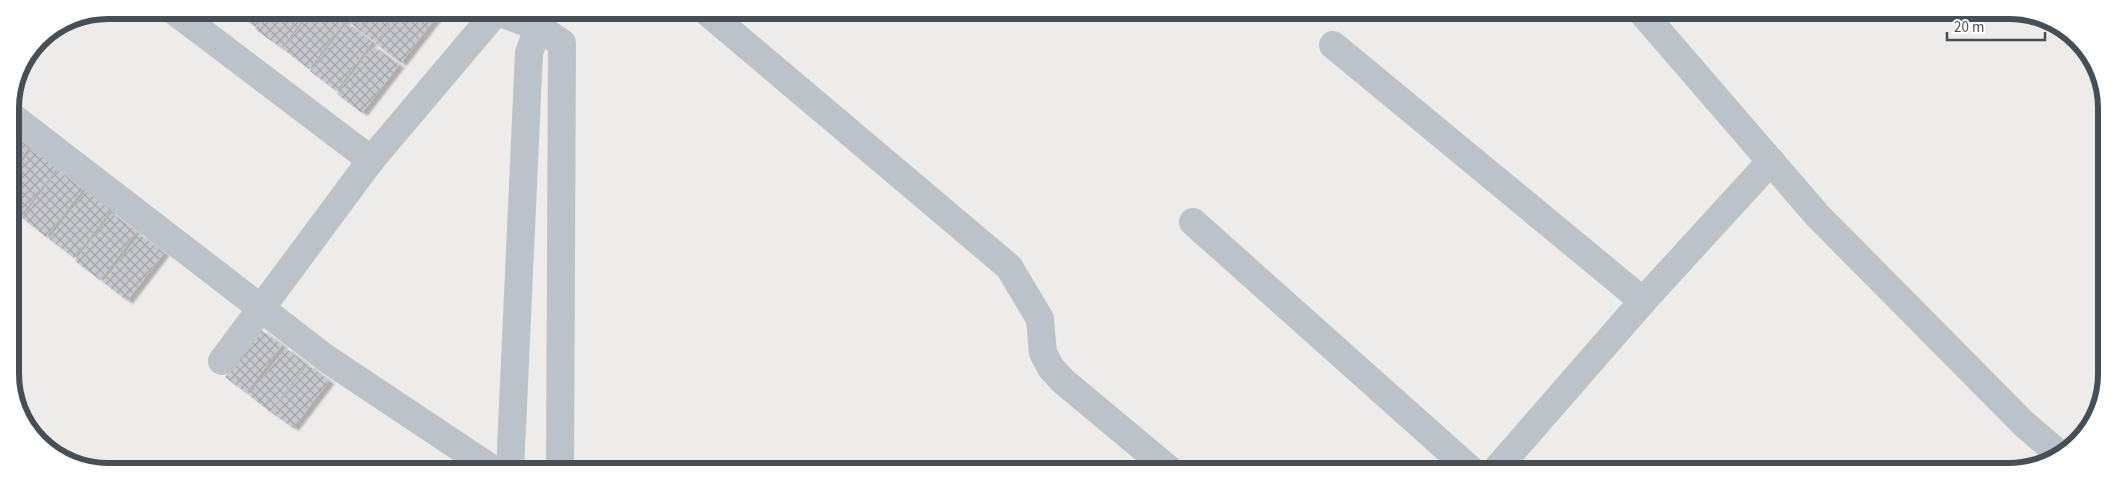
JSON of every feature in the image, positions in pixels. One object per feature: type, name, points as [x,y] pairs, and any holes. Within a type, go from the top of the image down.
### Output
[{"type":"street","points":[[185,19],[371,160]]},
{"type":"street","points":[[222,361],[371,160],[487,19]]},
{"type":"street","points":[[510,463],[529,54],[542,19],[562,43],[560,463]]},
{"type":"street","points":[[716,19],[1009,266],[1040,319],[1044,353],[1052,368],[1062,380],[1161,463]]},
{"type":"street","points":[[1647,19],[1824,222],[2024,424],[2055,450]]},
{"type":"street","points":[[1333,45],[1643,301]]},
{"type":"street","points":[[19,123],[327,359],[484,463]]},
{"type":"street","points":[[1503,463],[1643,301],[1771,161]]},
{"type":"street","points":[[1194,222],[1463,463]]},
{"type":"building","points":[[245,19],[261,19],[255,27]]},
{"type":"building","points":[[263,19],[303,19],[281,48],[255,29]]},
{"type":"building","points":[[306,19],[346,20],[309,69],[283,49]]},
{"type":"building","points":[[353,19],[393,19],[375,42],[350,23]]},
{"type":"building","points":[[394,19],[435,19],[401,63],[376,44]]},
{"type":"building","points":[[347,23],[372,42],[336,91],[310,71]]},
{"type":"building","points":[[373,46],[399,65],[362,113],[337,94]]},
{"type":"building","points":[[19,140],[29,147],[19,161]]},
{"type":"building","points":[[32,149],[57,168],[20,216],[19,215],[19,167]]},
{"type":"building","points":[[58,170],[83,189],[46,237],[22,218]]},
{"type":"building","points":[[86,191],[111,210],[74,258],[49,239]]},
{"type":"building","points":[[112,213],[137,232],[100,280],[75,261]]},
{"type":"building","points":[[140,234],[164,253],[127,301],[103,282]]},
{"type":"building","points":[[261,330],[282,345],[246,393],[225,377]]},
{"type":"building","points":[[286,348],[306,364],[270,412],[249,395]]},
{"type":"building","points":[[308,365],[329,381],[293,428],[271,412]]}]
